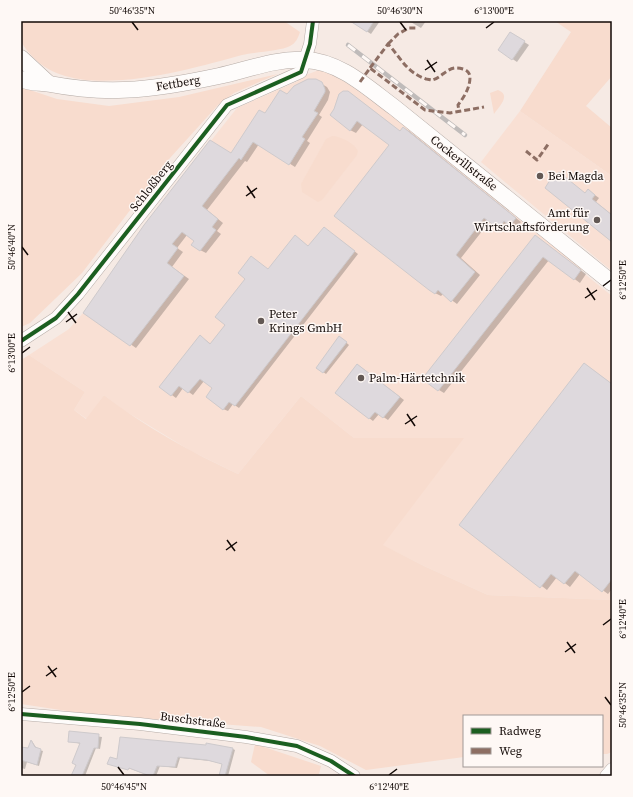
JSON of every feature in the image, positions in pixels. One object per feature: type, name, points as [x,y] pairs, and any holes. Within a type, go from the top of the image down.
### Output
[{"type":"main road","points":[[21,58],[48,83]]},
{"type":"main road","name":"Fettberg","points":[[21,79],[32,84],[48,83],[75,89],[132,91],[213,77],[274,62],[306,60]]},
{"type":"main road","name":"Cockerillstraße","points":[[306,60],[332,66],[360,82],[612,283]]},
{"type":"street","points":[[306,60],[313,21]]},
{"type":"street","name":"Schloßberg","points":[[21,341],[56,318],[78,294],[227,105],[301,72],[306,60]]},
{"type":"street","name":"Buschstraße","points":[[21,714],[140,724],[246,737],[297,746],[331,761],[354,776]]},
{"type":"street","points":[[606,776],[612,769]]},
{"type":"shaded area","points":[[21,21],[284,21],[300,32],[294,43],[286,48],[242,55],[165,74],[136,79],[106,81],[79,79],[54,72],[35,59],[26,50],[22,42]]},
{"type":"shaded area","points":[[555,21],[612,21],[612,76],[586,106],[612,128],[612,176],[520,111],[571,32]]},
{"type":"shaded area","points":[[319,70],[326,71],[356,88],[403,121],[583,268],[581,271],[612,296],[612,600],[488,595],[382,545],[463,438],[354,438],[301,396],[238,474],[191,451],[122,409],[104,395],[87,419],[74,410],[85,392],[29,355],[69,329],[83,313],[144,225],[237,108],[298,81],[298,78]]},
{"type":"shaded area","points":[[278,74],[234,93],[218,105],[170,158],[82,273],[30,323],[21,327],[21,87],[57,99],[109,106],[179,97]]},
{"type":"shaded area","points":[[498,90],[502,92],[504,98],[494,114],[490,93]]},
{"type":"shaded area","points":[[520,111],[612,176],[612,271],[481,162]]},
{"type":"shaded area","points":[[332,136],[346,140],[358,151],[357,155],[322,200],[318,202],[302,192],[301,184],[326,139]]},
{"type":"shaded area","points":[[29,355],[85,392],[74,410],[86,419],[104,395],[152,428],[203,457],[238,474],[301,396],[354,438],[464,438],[383,545],[424,566],[488,595],[612,600],[612,752],[603,754],[603,715],[463,715],[463,757],[366,770],[320,746],[261,727],[87,714],[21,704],[21,360]]},
{"type":"shaded area","points":[[255,744],[321,766],[319,774],[307,776],[270,776],[251,762]]},
{"type":"building","points":[[350,21],[374,21],[367,32]]},
{"type":"building","points":[[510,32],[525,41],[512,60],[498,50]]},
{"type":"building","points":[[308,79],[316,79],[322,82],[325,92],[314,111],[318,113],[302,137],[305,139],[289,165],[253,142],[241,160],[239,158],[202,206],[218,219],[212,227],[216,230],[200,251],[191,245],[194,241],[182,232],[172,244],[178,248],[167,263],[184,276],[130,346],[83,313],[144,225],[210,140],[231,153],[259,110],[265,113],[280,90],[287,94],[294,86]]},
{"type":"building","points":[[343,91],[348,91],[400,131],[403,127],[516,218],[510,226],[504,221],[499,229],[484,218],[456,255],[475,272],[451,302],[438,290],[435,294],[429,290],[334,216],[389,145],[357,121],[350,131],[330,115],[334,109],[339,94]]},
{"type":"building","points":[[559,172],[585,193],[588,189],[595,195],[592,199],[612,215],[612,242],[545,188],[550,180]]},
{"type":"building","name":"Peter Krings GmbH","points":[[324,227],[355,251],[235,406],[229,402],[223,410],[206,397],[212,388],[200,379],[188,393],[179,386],[171,396],[159,387],[200,335],[210,344],[225,325],[215,317],[245,279],[238,273],[251,256],[268,269],[295,235],[308,246]]},
{"type":"building","points":[[535,235],[581,270],[574,280],[543,257],[438,391],[422,379]]},
{"type":"building","points":[[339,336],[347,342],[323,373],[316,368]]},
{"type":"building","points":[[584,363],[612,384],[612,579],[602,592],[575,571],[564,584],[551,574],[540,588],[459,525]]},
{"type":"building","name":"Palm-Härtetchnik","points":[[357,364],[400,397],[383,418],[375,412],[369,419],[335,393]]},
{"type":"building","points":[[69,731],[99,734],[98,748],[94,748],[82,776],[71,776],[76,765],[72,763],[80,743],[68,742]]},
{"type":"building","points":[[120,737],[206,745],[206,743],[233,748],[225,776],[219,776],[222,764],[207,760],[178,757],[175,767],[157,766],[153,776],[150,776],[129,768],[128,770],[107,764],[110,757],[117,759]]},
{"type":"building","points":[[31,740],[35,747],[41,749],[37,765],[21,760],[21,747],[28,748]]},
{"type":"railway","points":[[348,45],[465,135]]},
{"type":"marked path","points":[[388,44],[398,34],[409,28],[418,28]]},
{"type":"marked path","points":[[370,68],[388,44],[413,73],[426,79],[432,80],[454,68],[466,70],[469,74],[470,81],[466,92],[458,105],[459,111]]},
{"type":"marked path","points":[[360,82],[370,68],[425,110],[450,113],[484,107]]},
{"type":"marked path","points":[[526,151],[537,160],[549,143]]},
{"type":"cycle path","points":[[21,341],[56,318],[78,294],[227,105],[301,72],[310,44],[313,21]]},
{"type":"cycle path","points":[[21,714],[140,724],[246,737],[297,746],[331,761],[354,776]]},
{"type":"place","name":"Bei Magda","points":[[540,176]]},
{"type":"place","name":"Amt für Wirtschaftsförderung","points":[[597,220]]},
{"type":"place","name":"Peter Krings GmbH","points":[[261,321]]},
{"type":"place","name":"Palm-Härtetchnik","points":[[361,378]]}]
